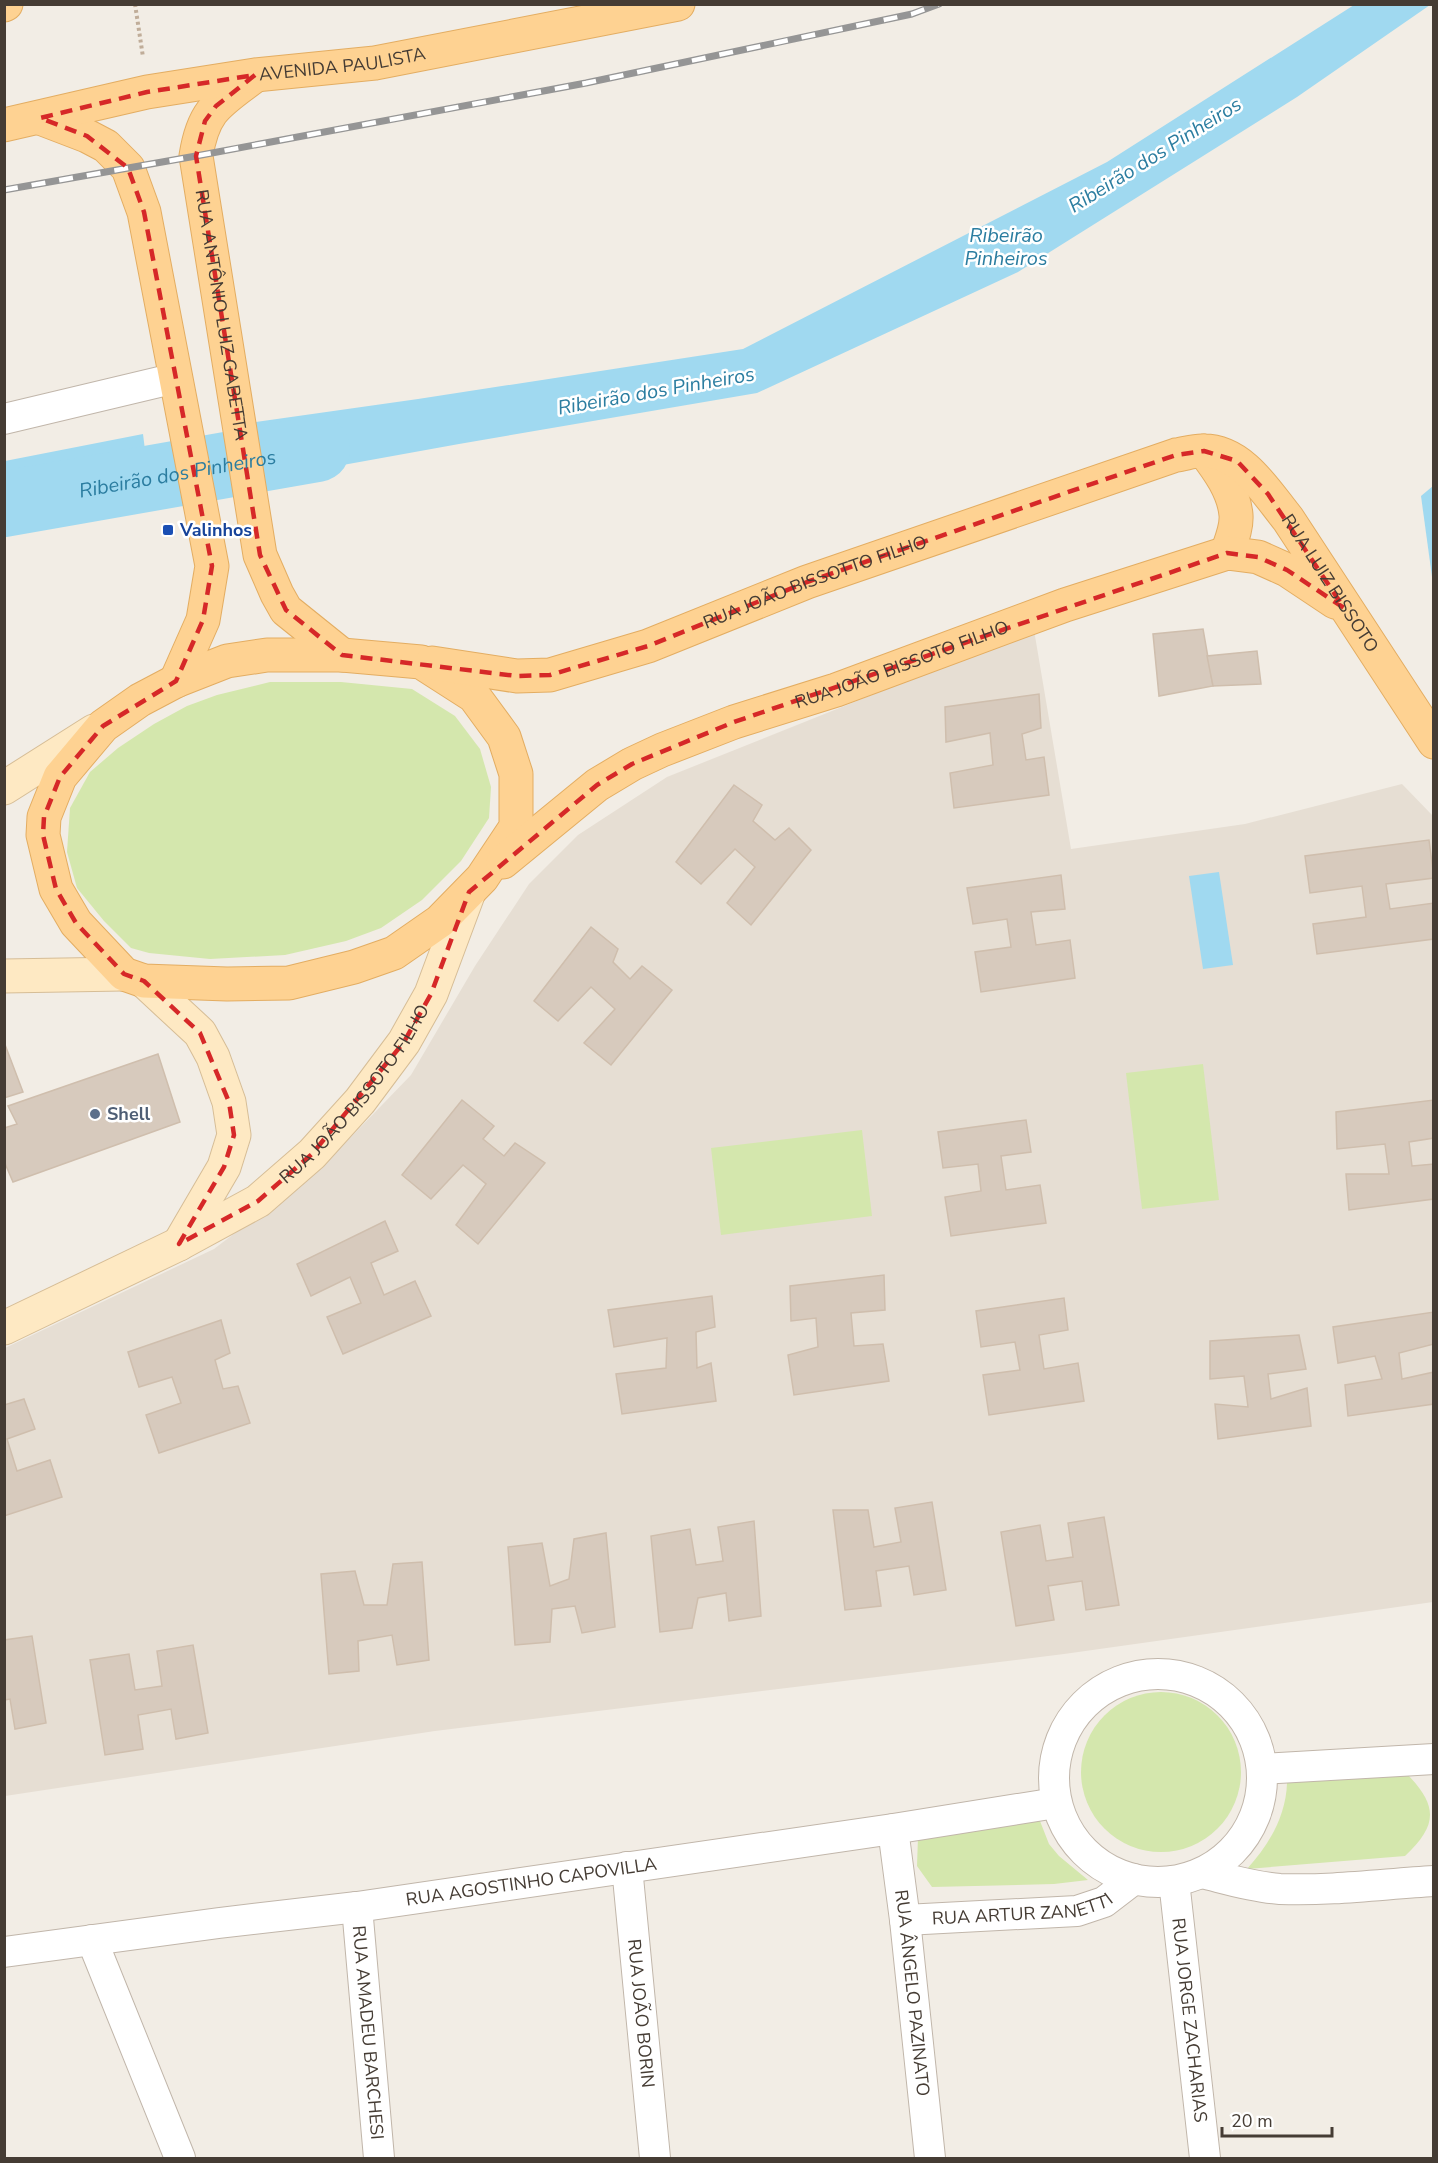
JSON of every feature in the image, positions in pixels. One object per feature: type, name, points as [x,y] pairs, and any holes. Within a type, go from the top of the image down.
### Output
[{"type":"main road","name":"AVENIDA PAULISTA","points":[[4,124],[40,118],[147,92],[255,75],[375,63],[678,4]]},
{"type":"main road","name":"RUA ANTÔNIO LUIZ GABETTA","points":[[255,75],[210,113],[199,137],[196,156],[260,555],[286,610],[342,655]]},
{"type":"main road","points":[[40,118],[87,135],[106,146],[128,168],[144,212],[212,566],[203,620],[176,681]]},
{"type":"main road","points":[[1204,451],[1217,468],[1231,494],[1236,515],[1235,530],[1227,553]]},
{"type":"main road","name":"RUA LUIZ BISSOTO","points":[[1204,451],[1226,455],[1237,461],[1288,519],[1344,608],[1434,742]]},
{"type":"main road","name":"RUA JOÃO BISSOTTO FILHO","points":[[421,662],[517,676],[550,675],[648,646],[807,582],[1167,458],[1204,451]]},
{"type":"main road","name":"RUA JOÃO BISSOTO FILHO","points":[[134,977],[227,984],[289,983],[354,967],[394,952],[440,921],[475,885],[597,785],[632,764],[734,722],[836,690],[1065,605],[1227,553],[1258,557],[1287,570],[1344,608]]},
{"type":"main road","name":"RUA JOÃO BISSOTO FILHO","points":[[4,1328],[179,1244],[258,1201],[312,1154],[360,1101],[404,1042],[432,994],[475,885],[516,827],[516,774],[504,737],[474,696],[421,662],[342,655],[267,655],[227,661],[176,681],[140,700],[103,726],[60,777],[44,817],[43,835],[56,889],[76,923],[134,977],[182,1014],[200,1033],[213,1058],[229,1102],[234,1135],[224,1167],[179,1244]]},
{"type":"main road","points":[[4,789],[103,726]]},
{"type":"main road","points":[[4,976],[134,977]]},
{"type":"street","points":[[4,418],[178,386]]},
{"type":"street","points":[[1188,1877],[1217,1865],[1244,1839],[1254,1821],[1263,1786],[1260,1756],[1246,1722],[1233,1705],[1204,1684],[1182,1676],[1135,1676],[1102,1690],[1081,1707],[1062,1738],[1056,1756],[1056,1803],[1065,1826],[1093,1860],[1125,1878],[1148,1882],[1188,1877],[1279,1888],[1434,1881]]},
{"type":"street","points":[[1262,1769],[1434,1759]]},
{"type":"street","name":"RUA AGOSTINHO CAPOVILLA","points":[[4,1952],[357,1907],[1056,1803]]},
{"type":"street","name":"RUA ÂNGELO PAZINATO","points":[[892,1829],[905,1920],[930,2158]]},
{"type":"street","name":"RUA JOÃO BORIN","points":[[627,1867],[655,2158]]},
{"type":"street","name":"RUA JORGE ZACHARIAS","points":[[1188,1877],[1205,2158]]},
{"type":"street","name":"RUA ARTUR ZANETTI","points":[[905,1920],[1077,1911],[1104,1902],[1134,1880]]},
{"type":"street","name":"RUA AMADEU BARCHESI","points":[[357,1907],[379,2158]]},
{"type":"street","points":[[92,1940],[180,2158]]},
{"type":"path","points":[[135,4],[147,92]]},
{"type":"highlighted area","points":[[255,75],[216,106],[205,121],[196,156],[260,555],[286,610],[342,655],[517,676],[550,675],[648,646],[807,582],[1176,455],[1204,451],[1237,461],[1268,494],[1344,608],[1287,570],[1258,557],[1227,553],[734,722],[632,764],[597,785],[469,892],[431,994],[404,1042],[312,1154],[258,1201],[179,1244],[224,1167],[234,1135],[229,1102],[200,1033],[144,981],[124,974],[76,923],[56,889],[43,835],[44,817],[60,777],[103,726],[176,681],[203,620],[212,566],[144,212],[128,168],[87,136],[40,118],[147,92]]},
{"type":"shaded area","points":[[1034,630],[1071,849],[1245,824],[1402,784],[1433,816],[1433,1602],[1064,1654],[435,1731],[5,1796],[5,1348],[214,1249],[323,1166],[411,1075],[475,966],[529,884],[578,835],[667,777]]},
{"type":"green space","points":[[270,682],[341,682],[412,689],[455,716],[480,749],[491,787],[489,818],[461,861],[422,900],[381,928],[346,941],[285,955],[210,959],[149,953],[131,948],[104,921],[77,888],[67,852],[70,808],[90,772],[118,748],[154,724],[187,706],[217,695]]},
{"type":"green space","points":[[1203,1064],[1219,1200],[1142,1209],[1126,1073]]},
{"type":"green space","points":[[862,1130],[872,1216],[721,1235],[711,1148]]},
{"type":"green space","points":[[1161,1692],[1192,1698],[1218,1715],[1235,1741],[1241,1772],[1235,1803],[1218,1829],[1192,1846],[1161,1852],[1130,1846],[1104,1829],[1087,1803],[1081,1772],[1087,1741],[1104,1715],[1130,1698]]},
{"type":"green space","points":[[1407,1774],[1424,1796],[1430,1815],[1424,1835],[1405,1856],[1247,1869],[1275,1829],[1283,1807],[1287,1783]]},
{"type":"green space","points":[[1038,1816],[1049,1844],[1059,1856],[1088,1880],[1054,1884],[932,1887],[917,1866],[918,1837]]},
{"type":"water","name":"Ribeirão Pinheiros","points":[[1354,5],[1430,5],[1297,97],[1018,272],[757,393],[260,480],[248,423],[743,349],[1107,162]]},
{"type":"water","points":[[143,434],[151,499],[5,527],[5,461]]},
{"type":"water","points":[[1433,486],[1433,584],[1421,496]]},
{"type":"water","points":[[1219,872],[1233,965],[1203,969],[1189,876]]},
{"type":"building","points":[[1203,629],[1213,686],[1159,696],[1153,634]]},
{"type":"building","points":[[1257,651],[1261,684],[1213,686],[1207,656]]},
{"type":"building","points":[[1039,694],[1041,728],[1022,734],[1026,760],[1044,757],[1049,795],[954,808],[950,773],[993,765],[990,733],[946,742],[945,707]]},
{"type":"building","points":[[734,785],[762,805],[753,821],[775,840],[789,828],[811,850],[751,925],[727,903],[755,867],[735,849],[701,884],[676,862]]},
{"type":"building","points":[[1429,840],[1434,878],[1386,884],[1390,909],[1434,903],[1434,939],[1317,954],[1313,924],[1366,917],[1362,886],[1310,893],[1305,856]]},
{"type":"building","points":[[1061,875],[1065,909],[1031,912],[1036,945],[1070,940],[1075,978],[981,992],[975,952],[1011,947],[1007,919],[973,924],[967,888]]},
{"type":"building","points":[[591,927],[618,949],[613,962],[630,979],[642,966],[672,990],[611,1065],[584,1043],[615,1009],[591,987],[558,1021],[534,1001]]},
{"type":"building","points":[[4,1042],[23,1092],[4,1098]]},
{"type":"building","name":"Shell","points":[[158,1054],[180,1122],[13,1182],[4,1161],[4,1128],[17,1124],[8,1106]]},
{"type":"building","points":[[462,1100],[494,1126],[483,1139],[504,1156],[515,1143],[545,1163],[478,1244],[456,1225],[486,1184],[463,1165],[431,1199],[402,1175]]},
{"type":"building","points":[[1434,1100],[1434,1138],[1409,1142],[1412,1166],[1434,1164],[1434,1199],[1349,1210],[1346,1174],[1389,1174],[1385,1144],[1337,1149],[1336,1112]]},
{"type":"building","points":[[1026,1120],[1031,1152],[1001,1156],[1006,1190],[1040,1185],[1046,1223],[951,1236],[945,1197],[981,1191],[978,1164],[943,1168],[938,1132]]},
{"type":"building","points":[[385,1221],[398,1251],[371,1263],[384,1295],[415,1281],[431,1316],[343,1354],[327,1317],[361,1303],[350,1277],[311,1296],[297,1264]]},
{"type":"building","points":[[884,1275],[885,1310],[851,1313],[854,1346],[883,1344],[889,1381],[794,1395],[788,1355],[818,1347],[816,1318],[791,1321],[790,1286]]},
{"type":"building","points":[[712,1296],[715,1327],[696,1332],[697,1368],[711,1363],[716,1401],[622,1414],[616,1374],[666,1368],[667,1338],[614,1347],[608,1310]]},
{"type":"building","points":[[1064,1298],[1068,1330],[1039,1335],[1044,1369],[1078,1363],[1084,1401],[989,1415],[983,1375],[1020,1370],[1015,1342],[981,1347],[976,1311]]},
{"type":"building","points":[[1434,1312],[1434,1344],[1399,1353],[1402,1379],[1434,1372],[1434,1404],[1348,1416],[1345,1385],[1382,1379],[1375,1356],[1338,1363],[1333,1327]]},
{"type":"building","points":[[221,1320],[230,1353],[215,1360],[223,1389],[238,1386],[250,1423],[159,1453],[146,1415],[181,1403],[172,1377],[139,1387],[128,1352]]},
{"type":"building","points":[[1299,1335],[1306,1369],[1268,1374],[1271,1399],[1307,1388],[1311,1426],[1218,1439],[1215,1404],[1248,1407],[1244,1376],[1210,1379],[1210,1341]]},
{"type":"building","points":[[24,1399],[35,1429],[7,1439],[17,1471],[50,1460],[62,1497],[4,1516],[4,1405]]},
{"type":"building","points":[[932,1502],[946,1590],[914,1595],[909,1566],[876,1571],[881,1606],[845,1610],[833,1510],[868,1510],[874,1547],[901,1542],[895,1508]]},
{"type":"building","points":[[1104,1517],[1119,1605],[1086,1610],[1082,1581],[1048,1586],[1054,1620],[1016,1626],[1001,1532],[1040,1525],[1046,1561],[1073,1557],[1068,1523]]},
{"type":"building","points":[[754,1521],[761,1616],[729,1621],[726,1593],[698,1598],[692,1628],[660,1632],[651,1536],[690,1529],[696,1565],[723,1561],[718,1527]]},
{"type":"building","points":[[606,1533],[615,1627],[582,1633],[575,1606],[552,1609],[550,1642],[515,1645],[508,1547],[542,1543],[550,1586],[569,1579],[574,1539]]},
{"type":"building","points":[[422,1562],[429,1660],[397,1665],[392,1635],[358,1641],[359,1671],[329,1674],[321,1574],[355,1571],[364,1605],[387,1605],[393,1564]]},
{"type":"building","points":[[32,1636],[46,1723],[15,1729],[10,1699],[4,1700],[4,1640]]},
{"type":"building","points":[[193,1645],[208,1733],[176,1739],[171,1709],[138,1715],[143,1749],[105,1755],[90,1660],[129,1654],[135,1690],[162,1686],[157,1651]]},
{"type":"waterway","name":"Ribeirão dos Pinheiros","points":[[4,504],[317,449]]},
{"type":"railway","points":[[4,190],[586,83],[912,14],[939,4]]},
{"type":"place","name":"Valinhos","points":[[168,530]]},
{"type":"place","name":"Shell","points":[[95,1114]]}]
